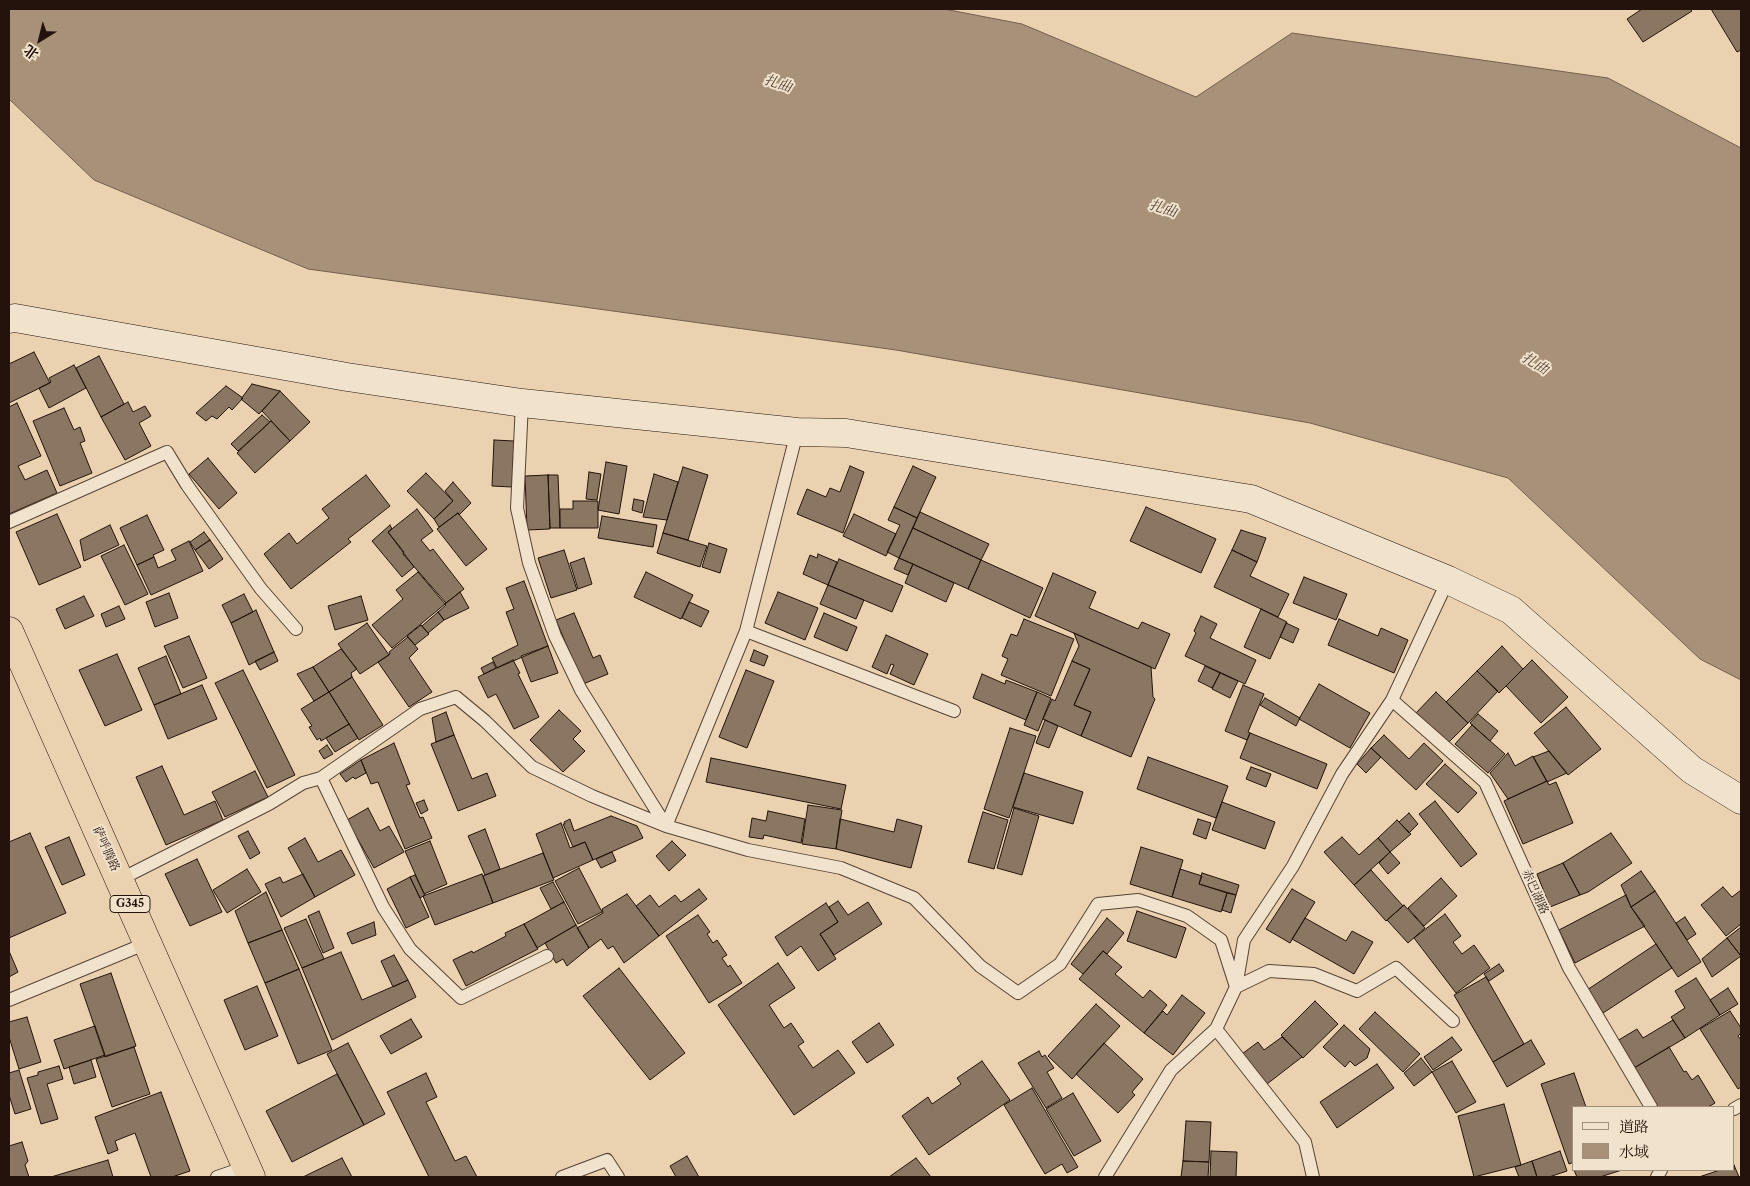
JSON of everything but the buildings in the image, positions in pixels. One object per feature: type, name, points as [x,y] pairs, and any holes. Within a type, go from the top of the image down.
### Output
[{"type":"highway","name":"萨呼腾路","points":[[9,631],[249,1172]]},
{"type":"street","points":[[9,319],[15,318],[346,377],[522,403],[797,432],[846,433],[1251,499],[1448,580],[1511,610],[1692,770],[1741,800]]},
{"type":"lane","points":[[522,403],[517,508],[529,564],[555,636],[580,690],[666,826]]},
{"type":"lane","points":[[666,826],[746,631],[797,432]]},
{"type":"lane","points":[[9,522],[167,452],[187,485],[261,589],[296,630]]},
{"type":"lane","points":[[1105,1177],[1172,1070],[1216,1029],[1236,987],[1244,940],[1293,866],[1342,774],[1392,700],[1448,580]]},
{"type":"lane","points":[[746,631],[954,711]]},
{"type":"lane","points":[[119,880],[269,804],[303,784],[321,778],[420,709],[456,696],[485,721],[532,767],[592,796],[666,826],[748,850],[841,868],[914,898],[980,966],[1018,993],[1060,964],[1098,904],[1138,900],[1187,916],[1221,940],[1236,987]]},
{"type":"lane","name":"赤巴湖路","points":[[1392,700],[1485,782],[1569,968],[1650,1106]]},
{"type":"lane","points":[[321,778],[384,907],[410,949],[461,998],[547,956]]},
{"type":"lane","points":[[9,1000],[147,943]]},
{"type":"lane","points":[[1236,987],[1269,971],[1314,974],[1357,991],[1396,968],[1452,1021]]},
{"type":"lane","points":[[1216,1029],[1305,1142],[1313,1177]]},
{"type":"lane","points":[[562,1177],[607,1160],[618,1177]]},
{"type":"lane","points":[[217,1177],[249,1172]]},
{"type":"water","name":"扎曲","points":[[9,9],[944,9],[1022,24],[1196,97],[1292,33],[1608,78],[1741,148],[1741,680],[1700,659],[1508,478],[1310,423],[896,350],[308,269],[94,180],[9,99]]}]
